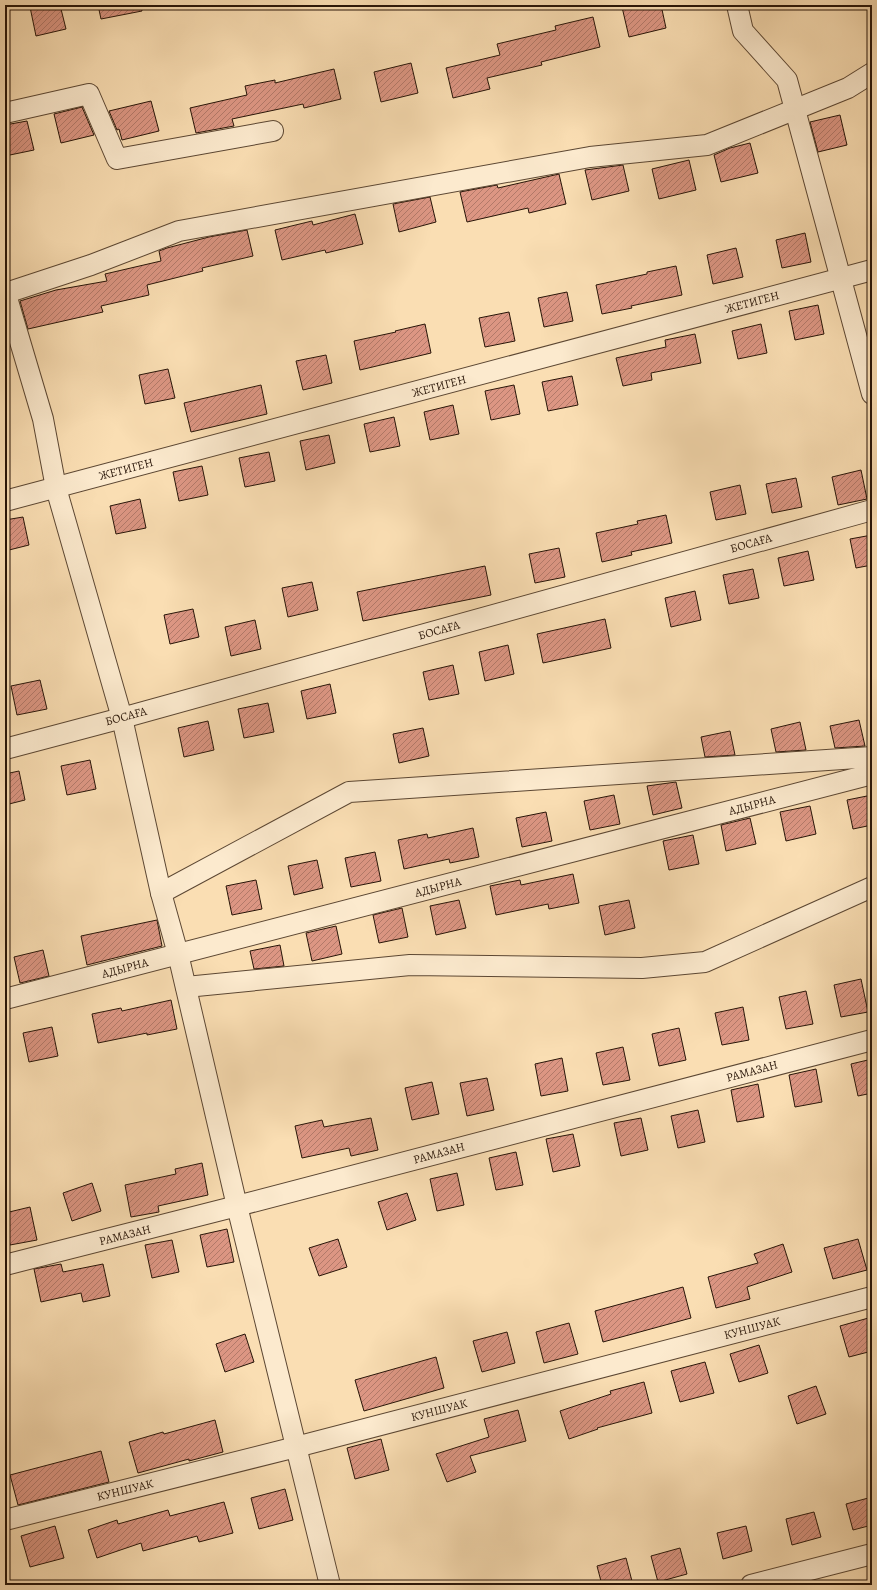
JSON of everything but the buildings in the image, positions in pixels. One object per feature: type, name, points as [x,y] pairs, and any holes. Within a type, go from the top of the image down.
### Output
[{"type":"street","points":[[737,5],[743,31],[787,80],[872,394]]},
{"type":"street","points":[[330,1585],[237,1206],[178,954],[161,894],[122,718],[56,488],[43,419],[5,292],[91,265],[179,231],[590,157],[708,145],[848,88],[872,73]]},
{"type":"street","points":[[5,113],[89,94],[117,159],[273,131]]},
{"type":"street","name":"ЖЕТИГЕН","points":[[5,501],[872,270]]},
{"type":"street","name":"БОСАҒА","points":[[5,749],[122,718],[872,510]]},
{"type":"street","points":[[161,894],[349,792],[872,757]]},
{"type":"street","name":"АДЫРНА","points":[[5,999],[872,774]]},
{"type":"street","points":[[186,987],[410,965],[642,968],[705,962],[872,887]]},
{"type":"street","name":"РАМАЗАН","points":[[5,1265],[872,1040]]},
{"type":"street","name":"КУНШУАК","points":[[5,1520],[296,1447],[872,1296]]},
{"type":"street","points":[[751,1585],[872,1554]]}]
